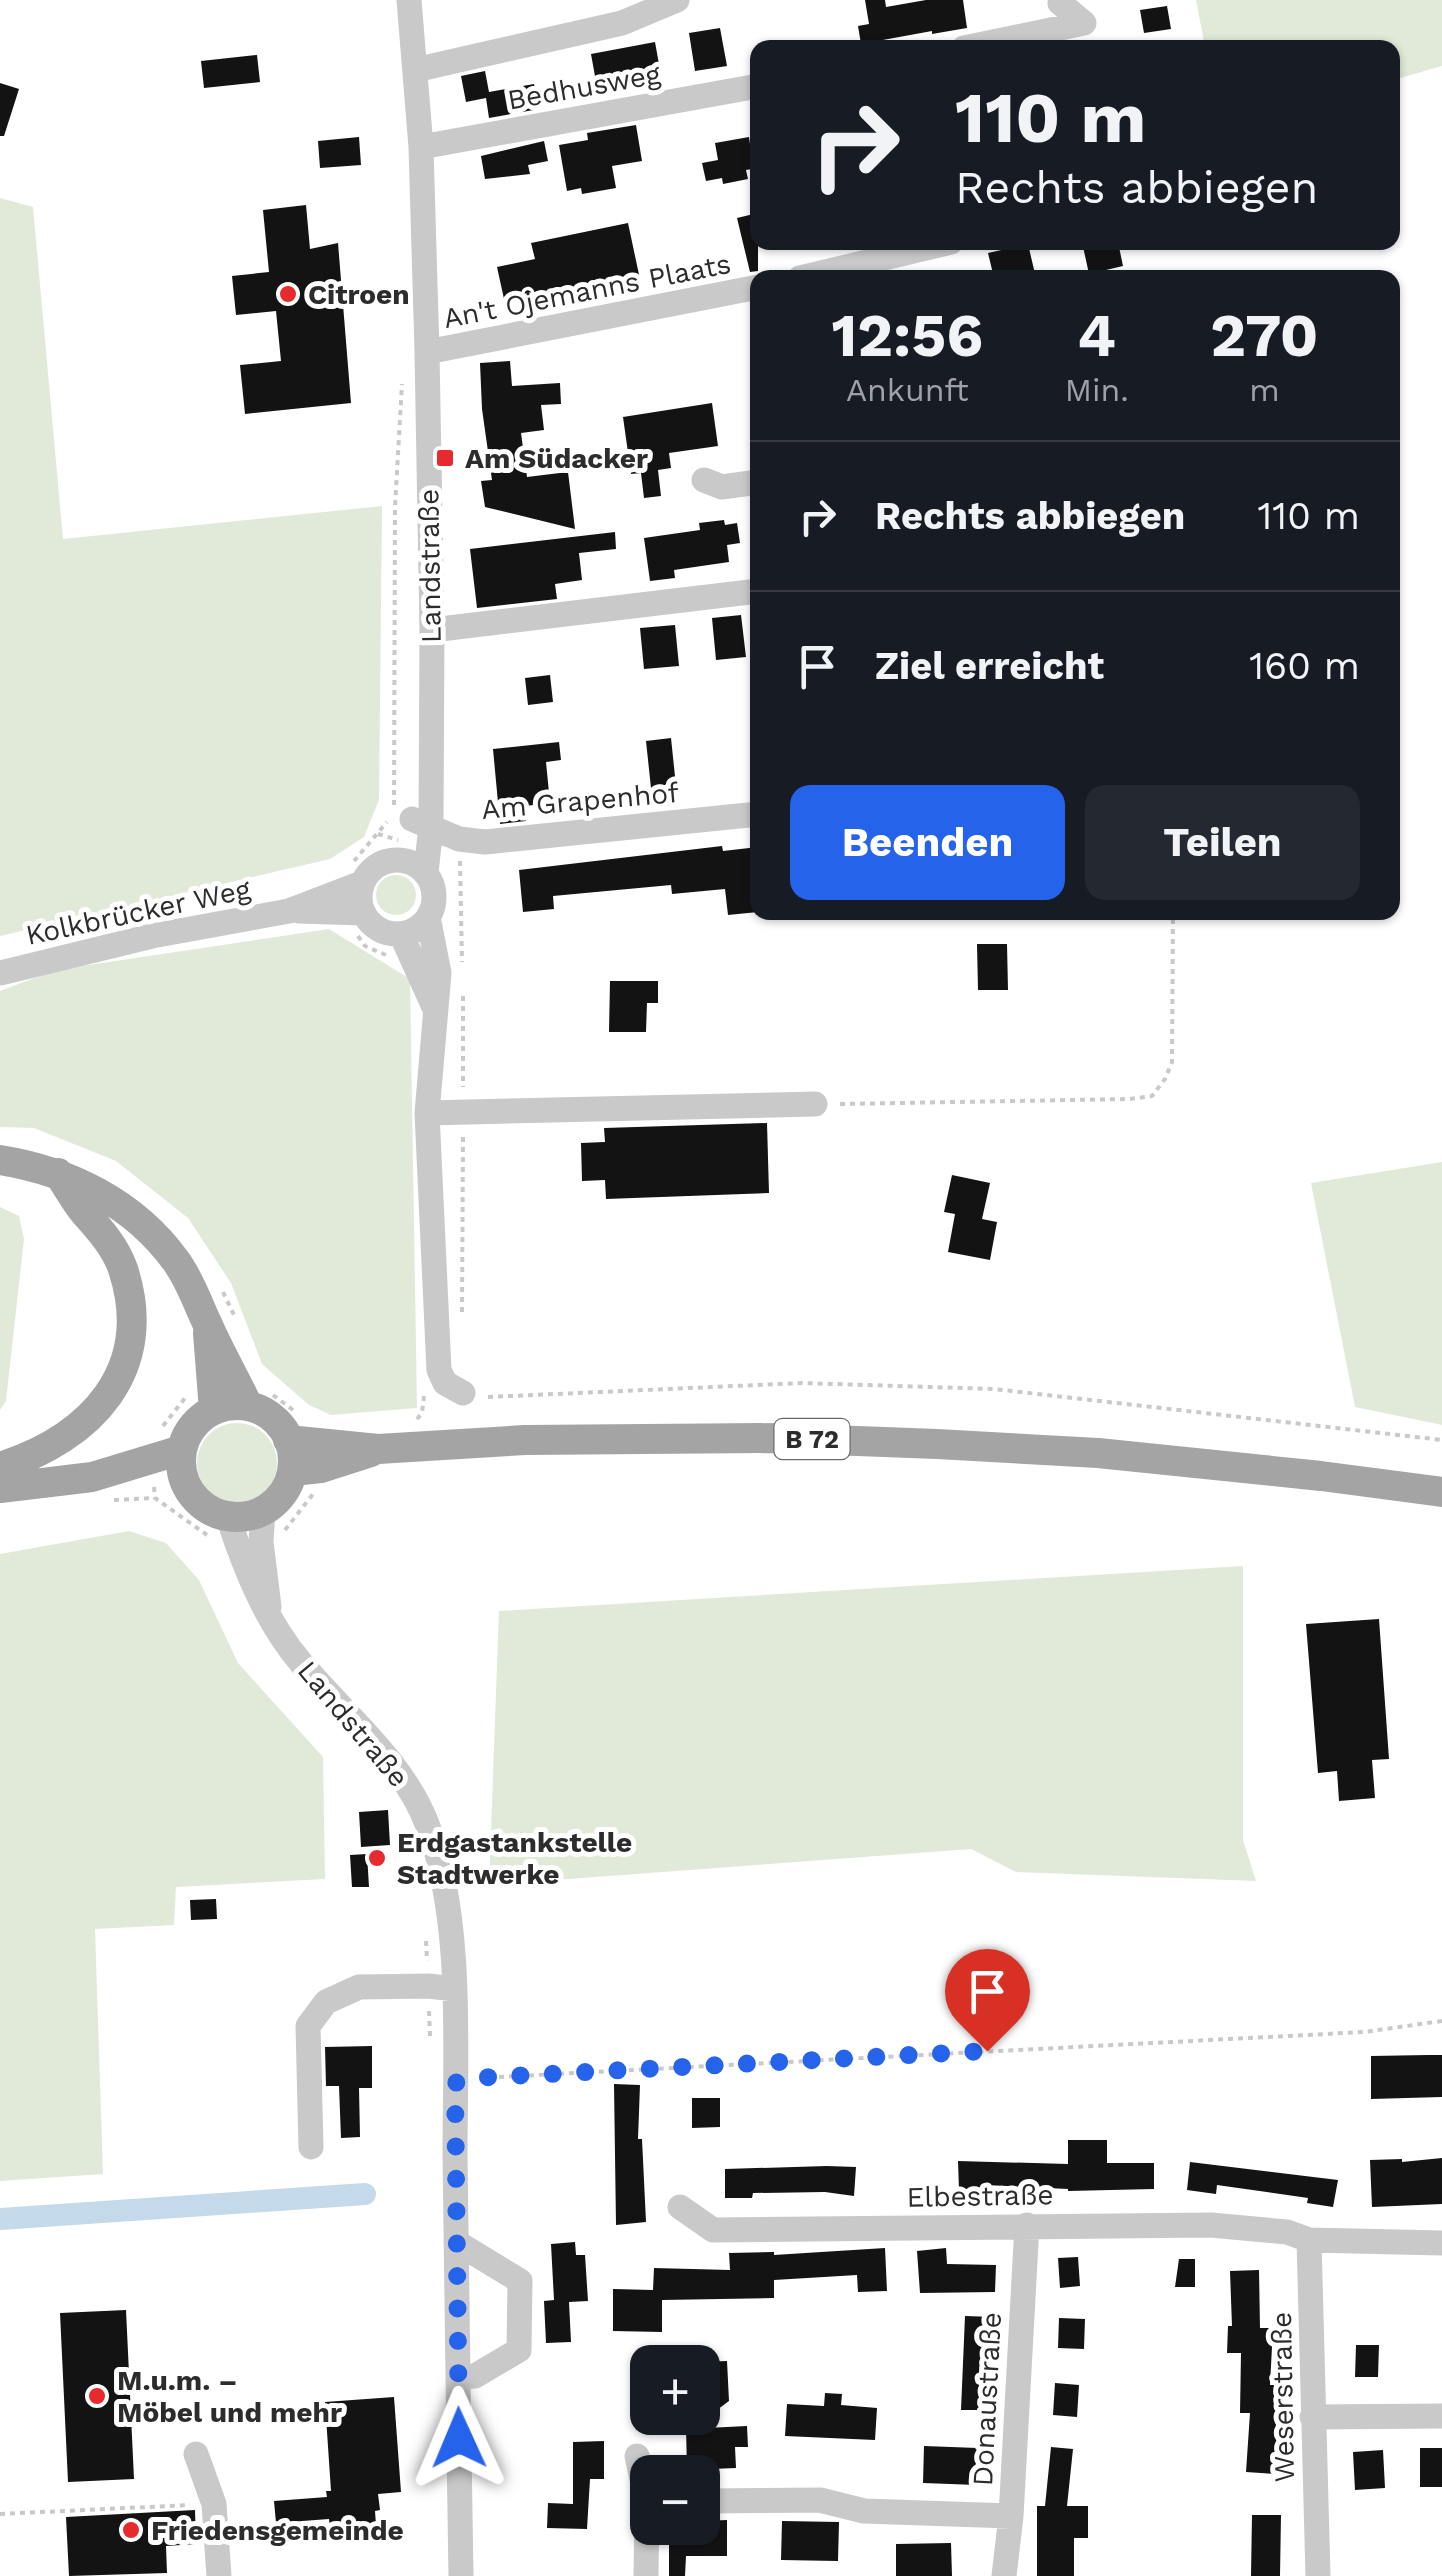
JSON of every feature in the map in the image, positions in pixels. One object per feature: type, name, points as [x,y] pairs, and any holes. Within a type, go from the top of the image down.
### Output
[{"type":"main road","points":[[0,1160],[58,1173],[120,1206],[155,1236],[177,1263],[207,1324],[259,1399],[264,1412],[278,1423],[292,1426],[292,1471],[286,1487],[263,1511],[246,1517],[211,1512],[186,1485],[182,1450],[188,1433],[214,1410],[259,1399]]},
{"type":"main road","points":[[0,1467],[77,1431],[100,1408],[118,1379],[130,1340],[130,1306],[123,1268],[102,1230],[58,1173]]},
{"type":"main road","points":[[207,1324],[214,1410]]},
{"type":"main road","name":"B 72","points":[[292,1426],[378,1450]]},
{"type":"main road","name":"B 72","points":[[292,1471],[321,1468],[378,1450],[477,1442],[778,1438],[1116,1454],[1442,1492]]},
{"type":"main road","points":[[0,1488],[92,1477],[182,1450]]},
{"type":"main road","points":[[92,1477],[186,1485]]},
{"type":"street","name":"Landstraße","points":[[409,0],[422,147],[428,352],[432,630],[429,774],[421,822],[426,873]]},
{"type":"street","points":[[416,70],[622,23],[677,0]]},
{"type":"street","points":[[994,40],[1078,18]]},
{"type":"street","name":"Bedhusweg","points":[[422,147],[750,87]]},
{"type":"street","points":[[834,270],[917,250]]},
{"type":"street","name":"An't Ojemanns Plaats","points":[[428,352],[750,290]]},
{"type":"street","points":[[704,480],[722,487],[750,483]]},
{"type":"street","points":[[432,630],[750,592]]},
{"type":"street","name":"Am Grapenhof","points":[[421,822],[459,839],[486,842],[750,815]]},
{"type":"street","name":"Landstraße","points":[[396,859],[421,822]]},
{"type":"street","points":[[428,917],[421,925],[400,934],[378,930],[363,913],[354,876],[396,859],[407,861],[426,873],[434,894],[428,917],[439,973],[427,1114],[438,1370],[445,1384],[463,1393]]},
{"type":"street","name":"Kolkbrücker Weg","points":[[289,911],[354,876]]},
{"type":"street","name":"Kolkbrücker Weg","points":[[0,973],[152,936],[289,911],[363,913]]},
{"type":"street","points":[[400,934],[434,1008]]},
{"type":"street","points":[[427,1114],[815,1104]]},
{"type":"street","name":"Landstraße","points":[[263,1511],[261,1542],[269,1612]]},
{"type":"street","name":"Landstraße","points":[[228,1517],[249,1580],[299,1661],[389,1760],[427,1822],[443,1876],[455,1989],[461,2576]]},
{"type":"street","points":[[311,2147],[308,2026],[326,2002],[358,1987],[455,1989]]},
{"type":"street","name":"Elbestraße","points":[[680,2207],[713,2230],[1211,2225],[1298,2236],[1442,2243]]},
{"type":"street","name":"Donaustraße","points":[[1004,2576],[1011,2516],[1027,2225]]},
{"type":"street","name":"Weserstraße","points":[[1298,2236],[1312,2417],[1318,2576]]},
{"type":"street","points":[[456,2242],[520,2281],[519,2350],[475,2376],[458,2377]]},
{"type":"street","points":[[1312,2417],[1442,2416]]},
{"type":"street","points":[[196,2454],[214,2504],[219,2576]]},
{"type":"street","points":[[720,2502],[820,2500],[864,2511],[1011,2516]]},
{"type":"street","points":[[646,2545],[646,2576]]},
{"type":"path","points":[[354,876],[386,826],[395,800],[395,507],[402,381]]},
{"type":"path","points":[[460,866],[462,923]]},
{"type":"path","points":[[815,1104],[1152,1096],[1166,1079],[1172,1062],[1173,920]]},
{"type":"path","points":[[463,1393],[490,1397],[802,1384],[994,1389],[1442,1440]]},
{"type":"path","points":[[409,1423],[422,1413],[424,1385]]},
{"type":"path","points":[[259,1399],[292,1426]]},
{"type":"path","points":[[426,1930],[430,2042]]},
{"type":"path","points":[[455,2080],[1364,2032],[1442,2021]]},
{"type":"path","points":[[0,2514],[214,2504]]},
{"type":"green space","points":[[1196,0],[1442,0],[1442,66],[1400,78],[1400,40],[1204,40]]},
{"type":"green space","points":[[0,198],[33,207],[63,539],[382,506],[379,800],[364,837],[330,859],[0,936]]},
{"type":"green space","points":[[396,875],[410,881],[416,895],[410,909],[396,915],[382,909],[376,895],[382,881]]},
{"type":"green space","points":[[329,929],[410,979],[417,1408],[331,1415],[309,1405],[262,1364],[231,1283],[188,1218],[116,1161],[34,1128],[0,1127],[0,991],[55,970]]},
{"type":"green space","points":[[1442,1162],[1442,1425],[1355,1407],[1311,1183]]},
{"type":"green space","points":[[0,1207],[19,1216],[24,1239],[6,1401],[0,1410]]},
{"type":"green space","points":[[237,1423],[252,1426],[265,1435],[274,1448],[274,1478],[265,1491],[252,1500],[237,1503],[222,1500],[209,1491],[200,1478],[197,1463],[200,1448],[209,1435],[222,1426]]},
{"type":"green space","points":[[129,1531],[166,1543],[199,1580],[238,1663],[323,1757],[325,1879],[176,1887],[174,1925],[95,1929],[103,2174],[0,2181],[0,1554]]},
{"type":"green space","points":[[1243,1566],[1243,1840],[1256,1881],[1016,1872],[971,1849],[489,1885],[499,1611]]},
{"type":"building","points":[[865,0],[885,0],[886,7],[926,0],[963,0],[967,28],[860,40],[858,26],[869,24]]},
{"type":"building","points":[[1167,6],[1171,29],[1144,33],[1140,10]]},
{"type":"building","points":[[720,28],[727,66],[695,71],[689,33]]},
{"type":"building","points":[[655,42],[662,81],[598,93],[591,54]]},
{"type":"building","points":[[257,55],[260,82],[204,88],[201,61]]},
{"type":"building","points":[[485,71],[489,92],[534,84],[539,109],[489,118],[486,98],[466,102],[461,76]]},
{"type":"building","points":[[0,83],[19,89],[4,136],[0,136]]},
{"type":"building","points":[[636,125],[642,161],[612,166],[616,188],[582,194],[581,188],[567,191],[559,145],[588,140],[587,133]]},
{"type":"building","points":[[359,137],[361,165],[320,168],[318,141]]},
{"type":"building","points":[[749,137],[748,179],[723,184],[722,178],[706,181],[702,163],[718,160],[715,143]]},
{"type":"building","points":[[544,141],[548,161],[528,165],[530,174],[485,179],[481,156]]},
{"type":"building","name":"Citroen","points":[[306,205],[310,249],[338,243],[351,403],[245,414],[240,365],[281,361],[276,311],[236,315],[232,276],[269,272],[263,210]]},
{"type":"building","points":[[750,215],[750,250],[758,250],[758,270],[750,272],[737,218]]},
{"type":"building","points":[[628,223],[641,284],[542,305],[539,291],[504,299],[497,267],[535,259],[531,243]]},
{"type":"building","points":[[1029,250],[1034,270],[992,270],[988,253]]},
{"type":"building","points":[[1084,250],[1120,250],[1123,266],[1088,270]]},
{"type":"building","points":[[510,361],[512,386],[560,383],[561,404],[541,405],[544,430],[521,433],[527,477],[568,472],[575,529],[485,507],[481,481],[492,480],[480,363]]},
{"type":"building","points":[[712,403],[718,446],[669,453],[671,468],[658,470],[661,496],[644,498],[641,473],[631,474],[623,417]]},
{"type":"building","points":[[724,520],[725,525],[737,523],[740,543],[727,545],[729,562],[674,570],[675,578],[650,581],[644,538],[700,530],[699,523]]},
{"type":"building","points":[[615,532],[616,549],[579,553],[582,580],[555,584],[557,599],[477,608],[470,549]]},
{"type":"building","points":[[741,615],[746,657],[716,660],[712,618]]},
{"type":"building","points":[[675,625],[679,666],[644,669],[640,628]]},
{"type":"building","points":[[550,675],[553,702],[528,705],[525,678]]},
{"type":"building","points":[[671,738],[678,805],[653,807],[646,741]]},
{"type":"building","points":[[559,742],[561,760],[546,762],[550,803],[525,806],[526,821],[500,824],[493,749]]},
{"type":"building","points":[[722,846],[723,851],[750,848],[750,913],[728,915],[725,889],[672,894],[671,885],[553,896],[554,909],[523,912],[519,870]]},
{"type":"building","points":[[977,944],[1007,944],[1008,990],[978,990]]},
{"type":"building","points":[[610,981],[658,981],[658,1003],[647,1003],[646,1032],[609,1032]]},
{"type":"building","points":[[767,1123],[769,1193],[606,1199],[605,1180],[582,1181],[581,1143],[605,1142],[604,1128]]},
{"type":"building","points":[[952,1175],[990,1183],[982,1219],[997,1222],[990,1260],[948,1252],[955,1214],[944,1212]]},
{"type":"building","points":[[1379,1619],[1389,1759],[1372,1760],[1375,1798],[1339,1801],[1337,1771],[1318,1773],[1306,1624]]},
{"type":"building","points":[[388,1810],[390,1845],[361,1847],[359,1812]]},
{"type":"building","points":[[367,1854],[369,1887],[352,1887],[350,1855]]},
{"type":"building","points":[[216,1899],[217,1919],[191,1920],[190,1900]]},
{"type":"building","points":[[372,2046],[372,2088],[359,2088],[360,2137],[341,2138],[339,2086],[326,2086],[325,2047]]},
{"type":"building","points":[[1442,2055],[1442,2097],[1371,2099],[1371,2056]]},
{"type":"building","points":[[614,2084],[640,2085],[638,2139],[642,2139],[646,2222],[616,2225]]},
{"type":"building","points":[[692,2098],[720,2098],[720,2127],[692,2128]]},
{"type":"building","points":[[1068,2140],[1107,2140],[1107,2163],[1154,2163],[1154,2189],[1068,2191],[984,2185],[984,2189],[959,2190],[958,2161],[1068,2164]]},
{"type":"building","points":[[1442,2158],[1442,2204],[1372,2207],[1370,2160]]},
{"type":"building","points":[[1190,2162],[1338,2180],[1333,2207],[1307,2203],[1308,2198],[1217,2185],[1216,2194],[1187,2190]]},
{"type":"building","points":[[856,2167],[854,2196],[825,2192],[753,2193],[752,2198],[725,2198],[725,2169]]},
{"type":"building","points":[[575,2242],[576,2255],[585,2255],[588,2301],[569,2302],[571,2342],[546,2343],[544,2301],[554,2300],[551,2244]]},
{"type":"building","points":[[885,2248],[887,2291],[858,2292],[857,2275],[774,2280],[774,2298],[662,2300],[662,2332],[613,2331],[613,2289],[653,2290],[654,2268],[730,2270],[729,2253],[774,2255]]},
{"type":"building","points":[[946,2248],[947,2264],[996,2265],[995,2292],[920,2293],[917,2251]]},
{"type":"building","points":[[1078,2257],[1080,2286],[1060,2288],[1058,2258]]},
{"type":"building","points":[[1179,2259],[1195,2259],[1195,2287],[1175,2287]]},
{"type":"building","points":[[1259,2270],[1260,2328],[1273,2328],[1270,2385],[1275,2385],[1277,2474],[1246,2472],[1250,2413],[1240,2413],[1241,2353],[1227,2353],[1228,2326],[1232,2326],[1230,2271]]},
{"type":"building","name":"M.u.m. – Möbel und mehr","points":[[126,2310],[134,2479],[68,2482],[60,2313]]},
{"type":"building","points":[[965,2316],[995,2317],[995,2410],[961,2410]]},
{"type":"building","points":[[1059,2318],[1085,2319],[1084,2349],[1058,2348]]},
{"type":"building","points":[[1356,2345],[1379,2345],[1378,2377],[1355,2377]]},
{"type":"building","points":[[720,2361],[727,2361],[729,2401],[720,2408]]},
{"type":"building","points":[[1055,2383],[1079,2385],[1077,2417],[1053,2415]]},
{"type":"building","points":[[825,2393],[842,2394],[841,2405],[877,2408],[875,2440],[785,2436],[787,2404],[824,2406]]},
{"type":"building","points":[[394,2397],[401,2492],[378,2494],[380,2510],[375,2511],[376,2525],[330,2529],[329,2519],[276,2523],[274,2501],[327,2497],[326,2491],[331,2491],[325,2402]]},
{"type":"building","points":[[747,2426],[748,2447],[735,2447],[736,2468],[720,2469],[720,2455],[687,2455],[686,2435],[720,2435],[720,2427]]},
{"type":"building","points":[[604,2441],[604,2479],[590,2479],[587,2529],[547,2528],[548,2503],[573,2504],[573,2442]]},
{"type":"building","points":[[924,2446],[978,2448],[977,2485],[923,2483]]},
{"type":"building","points":[[1051,2447],[1073,2449],[1067,2506],[1088,2506],[1088,2538],[1074,2538],[1074,2576],[1037,2576],[1037,2506],[1045,2506]]},
{"type":"building","points":[[1420,2448],[1442,2448],[1442,2487],[1420,2487]]},
{"type":"building","points":[[1383,2450],[1385,2488],[1355,2490],[1353,2452]]},
{"type":"building","name":"Friedensgemeinde","points":[[195,2510],[196,2544],[166,2546],[167,2573],[69,2576],[66,2517]]},
{"type":"building","points":[[1252,2515],[1281,2515],[1280,2576],[1251,2576]]},
{"type":"building","points":[[720,2520],[727,2520],[727,2556],[686,2556],[685,2576],[669,2576],[669,2545],[720,2545]]},
{"type":"building","points":[[782,2521],[839,2522],[838,2561],[781,2560]]},
{"type":"building","points":[[951,2543],[952,2576],[896,2576],[896,2544]]},
{"type":"waterway","points":[[0,2219],[365,2194]]},
{"type":"place","name":"Citroen","points":[[288,294]]},
{"type":"place","name":"Am Südacker","points":[[445,458]]},
{"type":"place","name":"Erdgastankstelle Stadtwerke","points":[[377,1858]]},
{"type":"place","name":"M.u.m. – Möbel und mehr","points":[[97,2396]]},
{"type":"place","name":"Friedensgemeinde","points":[[131,2530]]},
{"type":"route","points":[[459,2438],[455,2083],[472,2078],[987,2051]]}]
